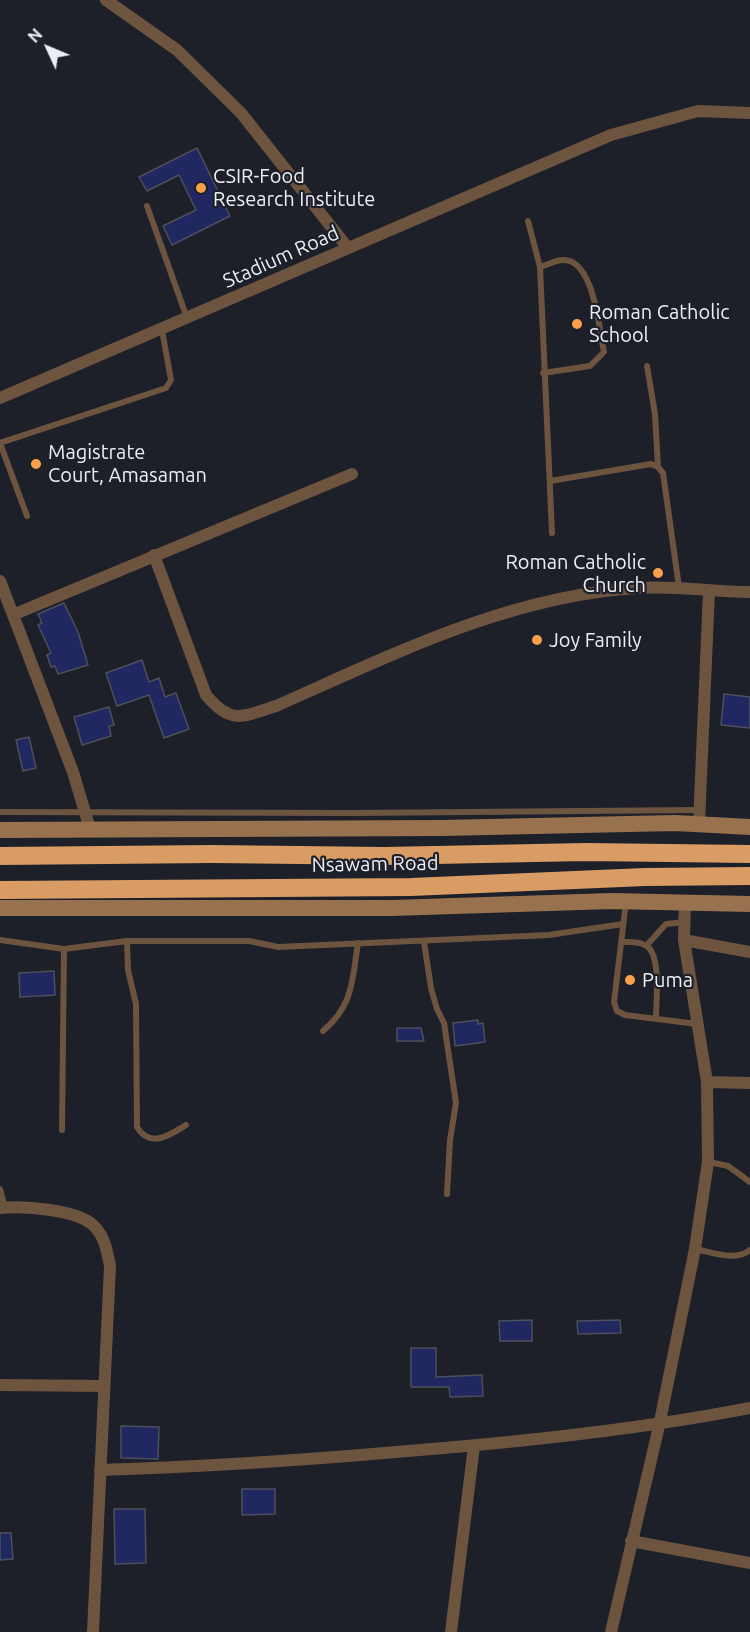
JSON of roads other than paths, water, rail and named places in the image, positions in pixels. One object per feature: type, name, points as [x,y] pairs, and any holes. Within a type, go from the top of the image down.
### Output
[{"type":"highway","name":"Nsawam Road","points":[[0,856],[212,854],[384,856],[586,852],[750,854]]},
{"type":"highway","name":"Nsawam Road","points":[[0,890],[411,887],[645,877],[750,876]]},
{"type":"main road","points":[[0,830],[698,817],[750,827]]},
{"type":"main road","points":[[0,908],[392,908],[626,901],[750,904]]},
{"type":"street","points":[[106,0],[177,50],[241,113],[348,248]]},
{"type":"street","name":"Stadium Road","points":[[0,398],[611,135],[698,111],[750,114]]},
{"type":"street","points":[[15,614],[352,474]]},
{"type":"street","points":[[154,555],[207,695],[220,712],[243,717],[276,706],[467,623],[533,605],[636,588],[679,587],[709,591],[750,592]]},
{"type":"street","points":[[0,581],[15,614],[90,829]]},
{"type":"street","points":[[698,817],[709,591]]},
{"type":"street","points":[[610,1632],[659,1426],[695,1248],[708,1161],[707,1082],[684,940],[685,902]]},
{"type":"street","points":[[684,940],[750,952]]},
{"type":"street","points":[[707,1082],[750,1083]]},
{"type":"street","points":[[2,1208],[43,1210],[74,1215],[94,1226],[106,1244],[110,1266],[93,1632]]},
{"type":"street","points":[[0,1385],[103,1386]]},
{"type":"street","points":[[100,1470],[228,1466],[474,1446],[659,1426],[750,1408]]},
{"type":"street","points":[[452,1632],[474,1446]]},
{"type":"street","points":[[632,1541],[750,1563]]},
{"type":"lane","points":[[147,206],[187,319]]},
{"type":"lane","points":[[528,221],[540,267],[543,374],[552,533]]},
{"type":"lane","points":[[540,267],[562,260],[574,262],[583,270],[590,283],[604,352],[590,366],[543,374]]},
{"type":"lane","points":[[27,516],[0,443],[166,388],[171,380],[162,330]]},
{"type":"lane","points":[[647,366],[655,414],[658,467]]},
{"type":"lane","points":[[550,481],[651,464],[658,467],[663,473],[679,587]]},
{"type":"lane","points":[[0,812],[698,817]]},
{"type":"lane","points":[[626,901],[614,1002],[617,1011],[626,1015],[697,1024]]},
{"type":"lane","points":[[647,945],[666,924],[685,922]]},
{"type":"lane","points":[[0,940],[64,949],[127,941],[249,941],[278,947],[549,935],[623,924]]},
{"type":"lane","points":[[127,941],[128,970],[136,1004],[137,1127],[147,1137],[165,1139],[186,1125]]},
{"type":"lane","points":[[424,942],[431,988],[446,1032],[456,1103],[450,1140],[447,1194]]},
{"type":"lane","points":[[621,942],[647,945]]},
{"type":"lane","points":[[323,1031],[340,1016],[350,993],[357,943]]},
{"type":"lane","points":[[647,945],[656,960],[656,1018]]},
{"type":"lane","points":[[62,1130],[64,949]]},
{"type":"lane","points":[[708,1161],[728,1166],[750,1182]]},
{"type":"lane","points":[[0,1189],[2,1208]]},
{"type":"lane","points":[[695,1248],[730,1257],[742,1256],[750,1251]]},
{"type":"place","name":"CSIR-Food Research Institute","points":[[201,188]]},
{"type":"place","name":"Roman Catholic School","points":[[577,324]]},
{"type":"place","name":"Magistrate Court, Amasaman","points":[[36,464]]},
{"type":"place","name":"Roman Catholic Church","points":[[658,573]]},
{"type":"place","name":"Joy Family","points":[[537,640]]},
{"type":"place","name":"Puma","points":[[630,980]]}]
